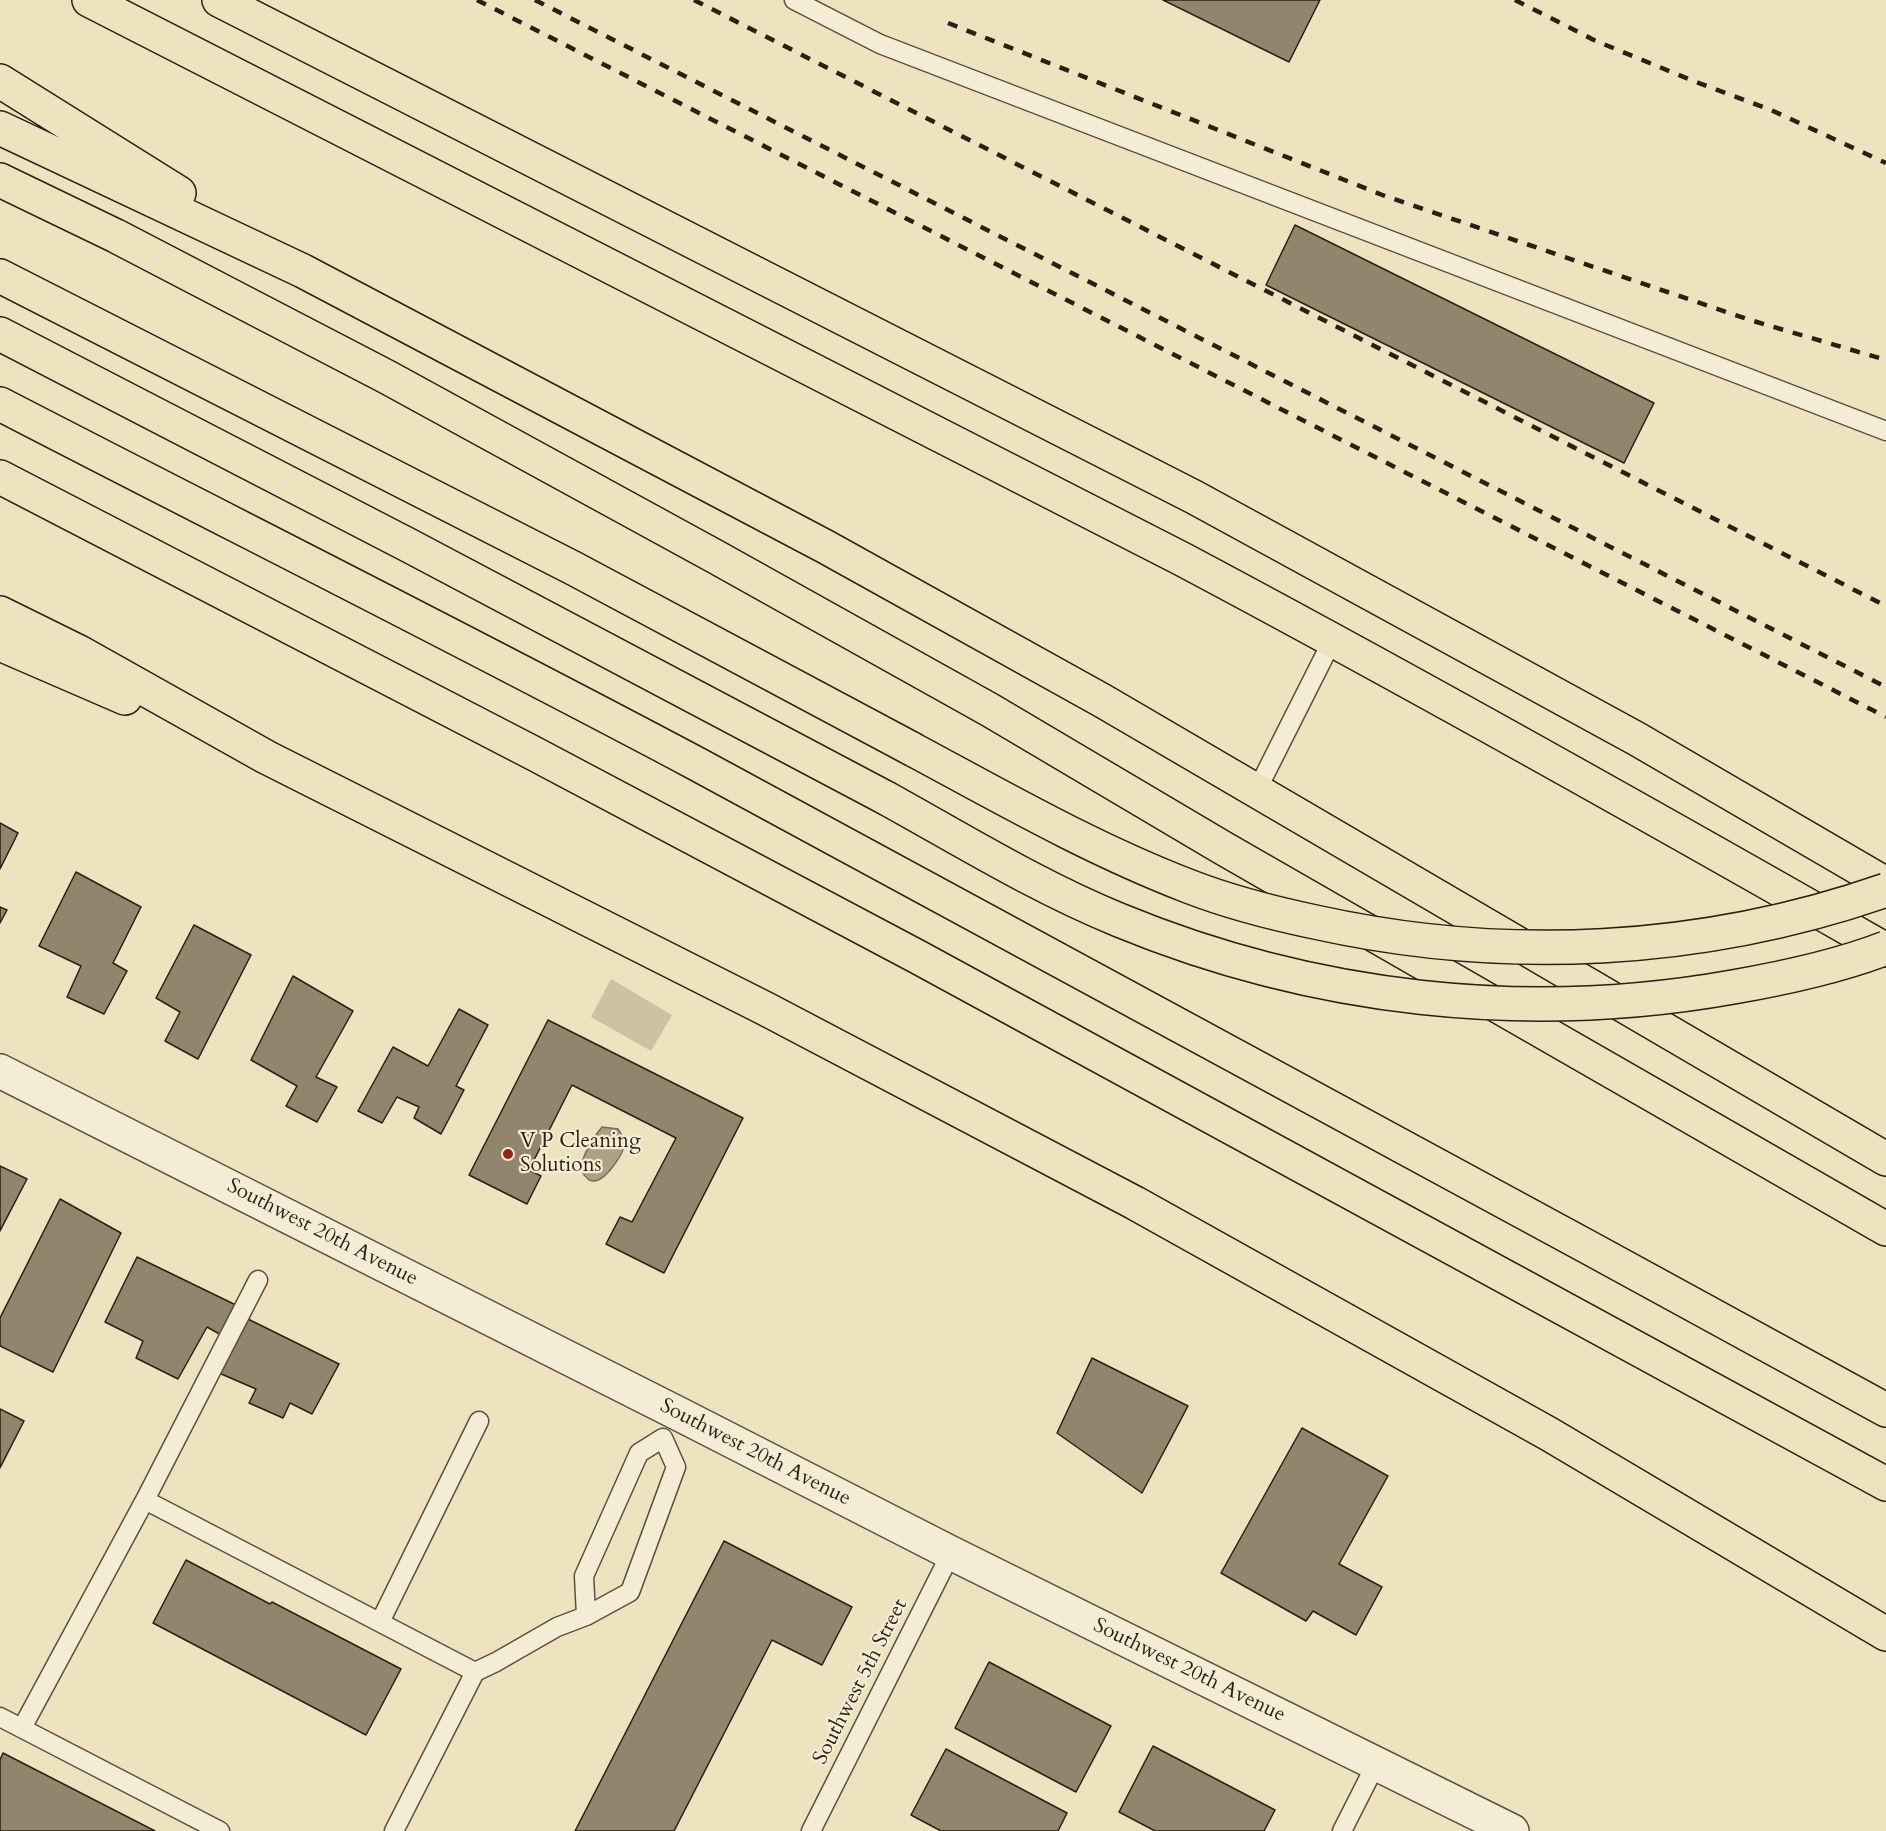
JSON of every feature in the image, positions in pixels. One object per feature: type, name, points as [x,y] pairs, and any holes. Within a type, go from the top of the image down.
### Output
[{"type":"highway","points":[[88,0],[1334,639],[1886,949]]},
{"type":"highway","points":[[219,0],[1194,497],[1627,734],[1886,884]]},
{"type":"highway","points":[[0,81],[303,271]]},
{"type":"highway","points":[[0,128],[303,271],[826,547],[1093,695],[1886,1159]]},
{"type":"highway","points":[[0,180],[116,236],[292,327],[716,557],[990,710],[1223,848],[1886,1229]]},
{"type":"highway","points":[[0,276],[573,568],[1089,844],[1190,887],[1242,904],[1294,918],[1412,940],[1460,945],[1565,948],[1665,942],[1779,920],[1833,907],[1886,890]]},
{"type":"highway","points":[[0,334],[398,540],[1035,879],[1118,920],[1167,938],[1265,969],[1374,992],[1482,1003],[1546,1005],[1666,998],[1800,974],[1886,949]]},
{"type":"highway","points":[[0,404],[713,772],[1886,1410]]},
{"type":"highway","points":[[0,477],[523,748],[916,956],[1886,1484]]},
{"type":"highway","points":[[0,614],[79,652],[266,757],[766,1009],[1135,1203],[1549,1434],[1886,1634]]},
{"type":"highway","points":[[0,644],[80,680],[266,757]]},
{"type":"street","name":"Southwest 20th Avenue","points":[[0,1071],[672,1426],[951,1553],[1512,1831]]},
{"type":"lane","points":[[794,0],[880,44],[1886,431]]},
{"type":"lane","points":[[1257,790],[1334,639]]},
{"type":"lane","points":[[22,1728],[145,1500],[258,1281]]},
{"type":"lane","points":[[380,1623],[479,1421]]},
{"type":"lane","points":[[586,1616],[584,1576],[639,1453],[672,1426]]},
{"type":"lane","points":[[394,1831],[474,1672],[557,1627],[586,1616],[630,1593],[676,1467],[672,1426]]},
{"type":"lane","points":[[145,1500],[474,1672]]},
{"type":"lane","name":"Southwest 5th Street","points":[[811,1831],[951,1553]]},
{"type":"lane","points":[[0,1717],[220,1831]]},
{"type":"lane","points":[[1342,1831],[1376,1764]]},
{"type":"shaded area","points":[[611,979],[672,1015],[651,1051],[591,1017]]},
{"type":"shaded area","points":[[602,1127],[618,1129],[624,1140],[624,1147],[609,1171],[599,1180],[591,1181],[583,1172],[583,1159]]},
{"type":"building","points":[[1163,0],[1320,0],[1289,62]]},
{"type":"building","points":[[1295,225],[1654,403],[1624,463],[1266,285]]},
{"type":"building","points":[[0,823],[18,833],[0,869]]},
{"type":"building","points":[[76,872],[141,907],[113,963],[127,971],[104,1014],[67,997],[81,966],[39,946]]},
{"type":"building","points":[[0,907],[7,910],[0,923]]},
{"type":"building","points":[[194,925],[251,955],[198,1059],[165,1041],[180,1012],[156,998]]},
{"type":"building","points":[[293,976],[353,1011],[316,1077],[337,1087],[317,1122],[286,1106],[297,1086],[251,1060]]},
{"type":"building","points":[[459,1009],[488,1025],[456,1086],[464,1090],[441,1134],[414,1118],[419,1107],[397,1097],[382,1123],[358,1111],[393,1047],[428,1066]]},
{"type":"building","name":"V P Cleaning Solutions","points":[[548,1020],[743,1118],[664,1273],[606,1244],[620,1217],[632,1222],[676,1138],[572,1085],[529,1170],[541,1176],[527,1204],[469,1175]]},
{"type":"building","points":[[0,1166],[27,1179],[0,1231]]},
{"type":"building","points":[[60,1199],[121,1233],[53,1372],[0,1346],[0,1318]]},
{"type":"building","points":[[137,1257],[240,1307],[223,1336],[207,1327],[178,1379],[136,1358],[143,1341],[105,1322]]},
{"type":"building","points":[[248,1319],[339,1364],[312,1414],[290,1403],[283,1418],[249,1403],[256,1389],[219,1373]]},
{"type":"building","points":[[1092,1358],[1188,1406],[1142,1493],[1057,1433]]},
{"type":"building","points":[[0,1409],[24,1421],[0,1468]]},
{"type":"building","points":[[1302,1428],[1388,1476],[1339,1564],[1382,1587],[1356,1635],[1313,1611],[1306,1621],[1221,1573]]},
{"type":"building","points":[[724,1541],[852,1607],[822,1665],[772,1640],[674,1831],[575,1831]]},
{"type":"building","points":[[186,1560],[401,1669],[366,1735],[153,1623]]},
{"type":"building","points":[[989,1662],[1111,1726],[1076,1792],[955,1728]]},
{"type":"building","points":[[1153,1746],[1275,1810],[1264,1831],[1155,1831],[1119,1812]]},
{"type":"building","points":[[946,1749],[1067,1813],[1058,1831],[941,1831],[911,1815]]},
{"type":"building","points":[[3,1753],[155,1831],[0,1831],[0,1760]]},
{"type":"railway","points":[[477,0],[1886,717]]},
{"type":"railway","points":[[535,0],[1886,687]]},
{"type":"railway","points":[[694,0],[1886,606]]},
{"type":"railway","points":[[1515,0],[1596,41],[1771,110],[1886,163]]},
{"type":"railway","points":[[948,23],[1385,196],[1750,320],[1886,360]]},
{"type":"place","name":"V P Cleaning Solutions","points":[[508,1154]]}]
